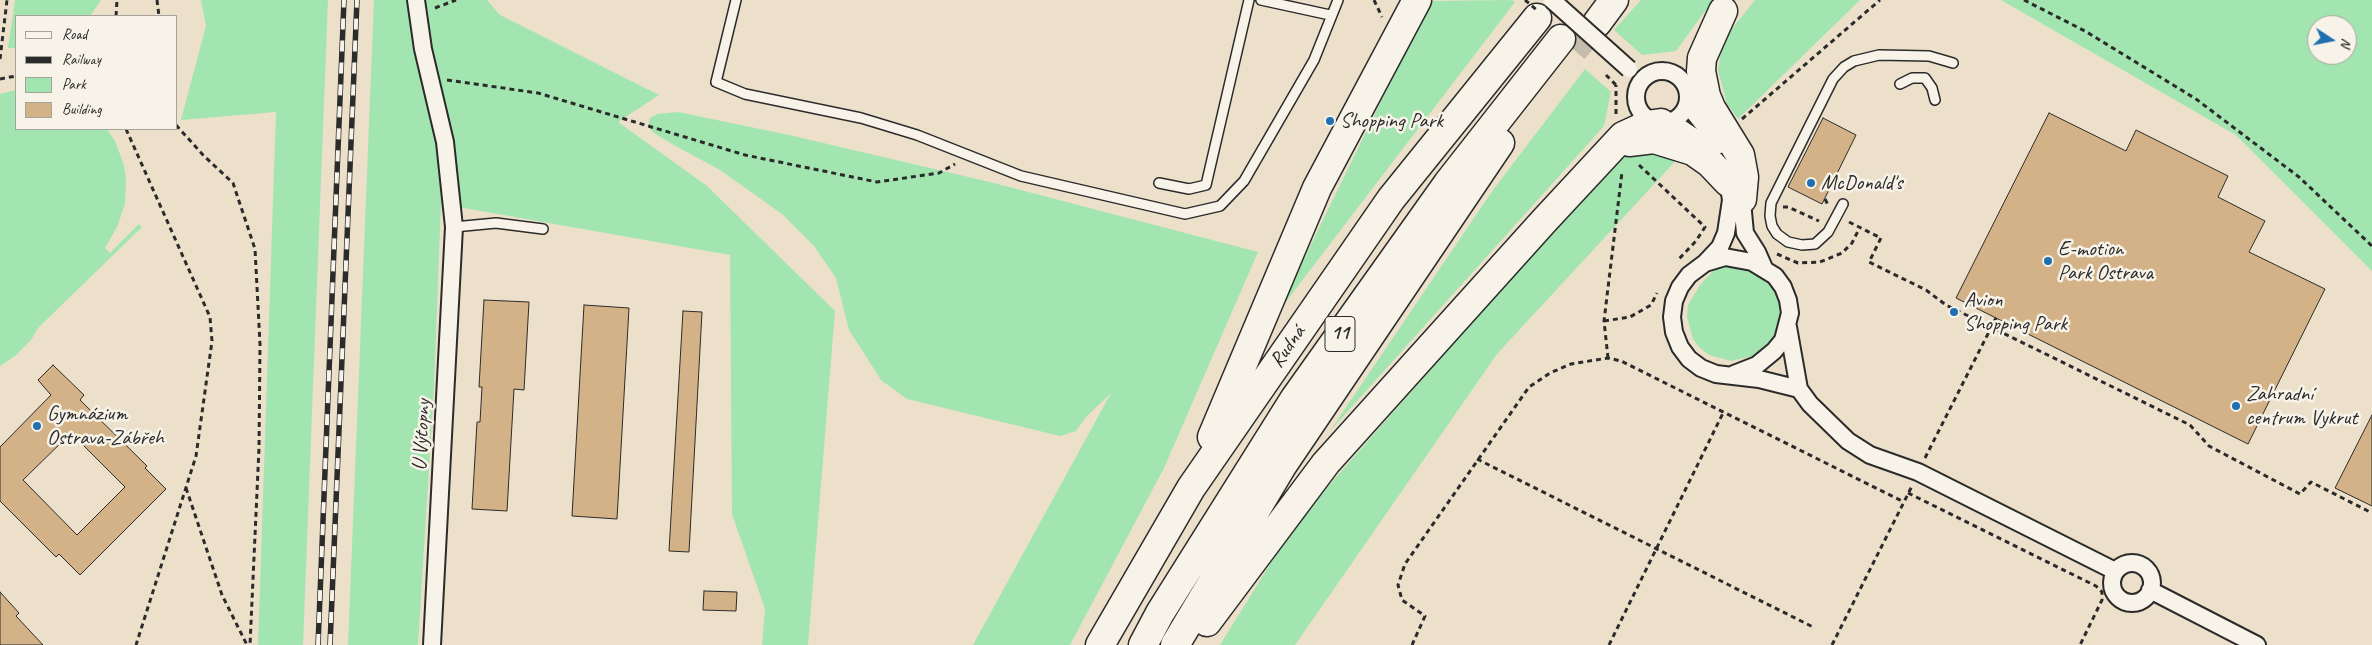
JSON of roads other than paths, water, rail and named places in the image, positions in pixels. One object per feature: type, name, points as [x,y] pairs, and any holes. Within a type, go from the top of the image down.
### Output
[{"type":"highway","points":[[1191,488],[1317,188],[1417,0]]},
{"type":"highway","points":[[1592,12],[1614,0]]},
{"type":"highway","points":[[1687,96],[1690,58],[1727,5]]},
{"type":"highway","points":[[1613,145],[1654,139],[1673,143],[1693,151],[1710,163],[1735,191],[1744,177],[1740,156],[1711,108],[1702,78],[1702,58],[1727,5]]},
{"type":"highway","name":"Rudná","points":[[1100,645],[1191,488],[1391,199],[1544,9]]},
{"type":"highway","name":"Rudná","points":[[1143,645],[1160,614],[1295,398],[1448,183],[1568,45],[1511,126],[1288,458],[1175,645]]},
{"type":"highway","points":[[1190,645],[1326,463],[1613,145],[1635,129],[1666,122]]},
{"type":"street","name":"U Výtopny","points":[[417,7],[429,78],[444,142],[454,228],[432,645]]},
{"type":"street","points":[[1544,9],[1630,70],[1642,82]]},
{"type":"street","points":[[1764,268],[1745,233],[1735,191],[1712,152],[1699,140],[1666,122],[1647,118],[1640,110],[1636,96],[1642,82],[1654,73],[1668,72],[1681,80],[1687,96],[1731,160],[1738,178],[1735,191],[1731,200],[1726,233],[1720,247],[1705,263],[1689,275],[1680,287],[1674,301],[1672,317],[1674,332],[1680,347],[1689,359],[1701,368],[1716,374],[1759,379],[1799,389]]},
{"type":"street","points":[[1666,122],[1679,116],[1687,96]]},
{"type":"street","points":[[1705,263],[1725,256],[1740,258],[1764,268],[1775,276],[1783,287],[1788,300],[1790,314],[1783,340],[1774,351],[1757,364],[1731,375]]},
{"type":"street","points":[[1788,327],[1799,389],[1827,421],[1856,447],[1870,455],[1918,472],[2115,571]]},
{"type":"street","points":[[2128,563],[2143,566],[2152,579],[2150,590],[2143,600],[2135,602],[2120,599],[2112,586],[2115,571],[2128,563]]},
{"type":"street","points":[[2150,590],[2257,645]]},
{"type":"lane","points":[[736,0],[716,82],[745,94],[861,118],[908,132],[1021,176],[1185,214],[1220,206],[1244,181],[1314,60],[1330,15],[1338,0]]},
{"type":"lane","points":[[1159,183],[1189,189],[1206,185],[1249,0]]},
{"type":"lane","points":[[1261,0],[1330,15]]},
{"type":"lane","points":[[1843,204],[1833,214],[1828,232],[1820,241],[1809,245],[1796,245],[1777,234],[1772,226],[1771,203],[1833,79],[1844,67],[1865,57],[1879,55],[1928,56],[1953,63]]},
{"type":"lane","points":[[1900,84],[1912,78],[1925,78],[1932,88],[1935,100]]},
{"type":"lane","points":[[454,228],[496,223],[543,229]]},
{"type":"tunnel","points":[[1574,50],[1597,23]]},
{"type":"railway","points":[[318,645],[344,0]]},
{"type":"railway","points":[[330,645],[357,0]]},
{"type":"place","name":"Shopping Park","points":[[1330,121]]},
{"type":"place","name":"McDonald's","points":[[1811,183]]},
{"type":"place","name":"E-motion Park Ostrava","points":[[2048,261]]},
{"type":"place","name":"Avion Shopping Park","points":[[1954,312]]},
{"type":"place","name":"Zahradní centrum Vykrut","points":[[2236,406]]},
{"type":"place","name":"Gymnázium Ostrava-Zábřeh","points":[[37,426]]}]
